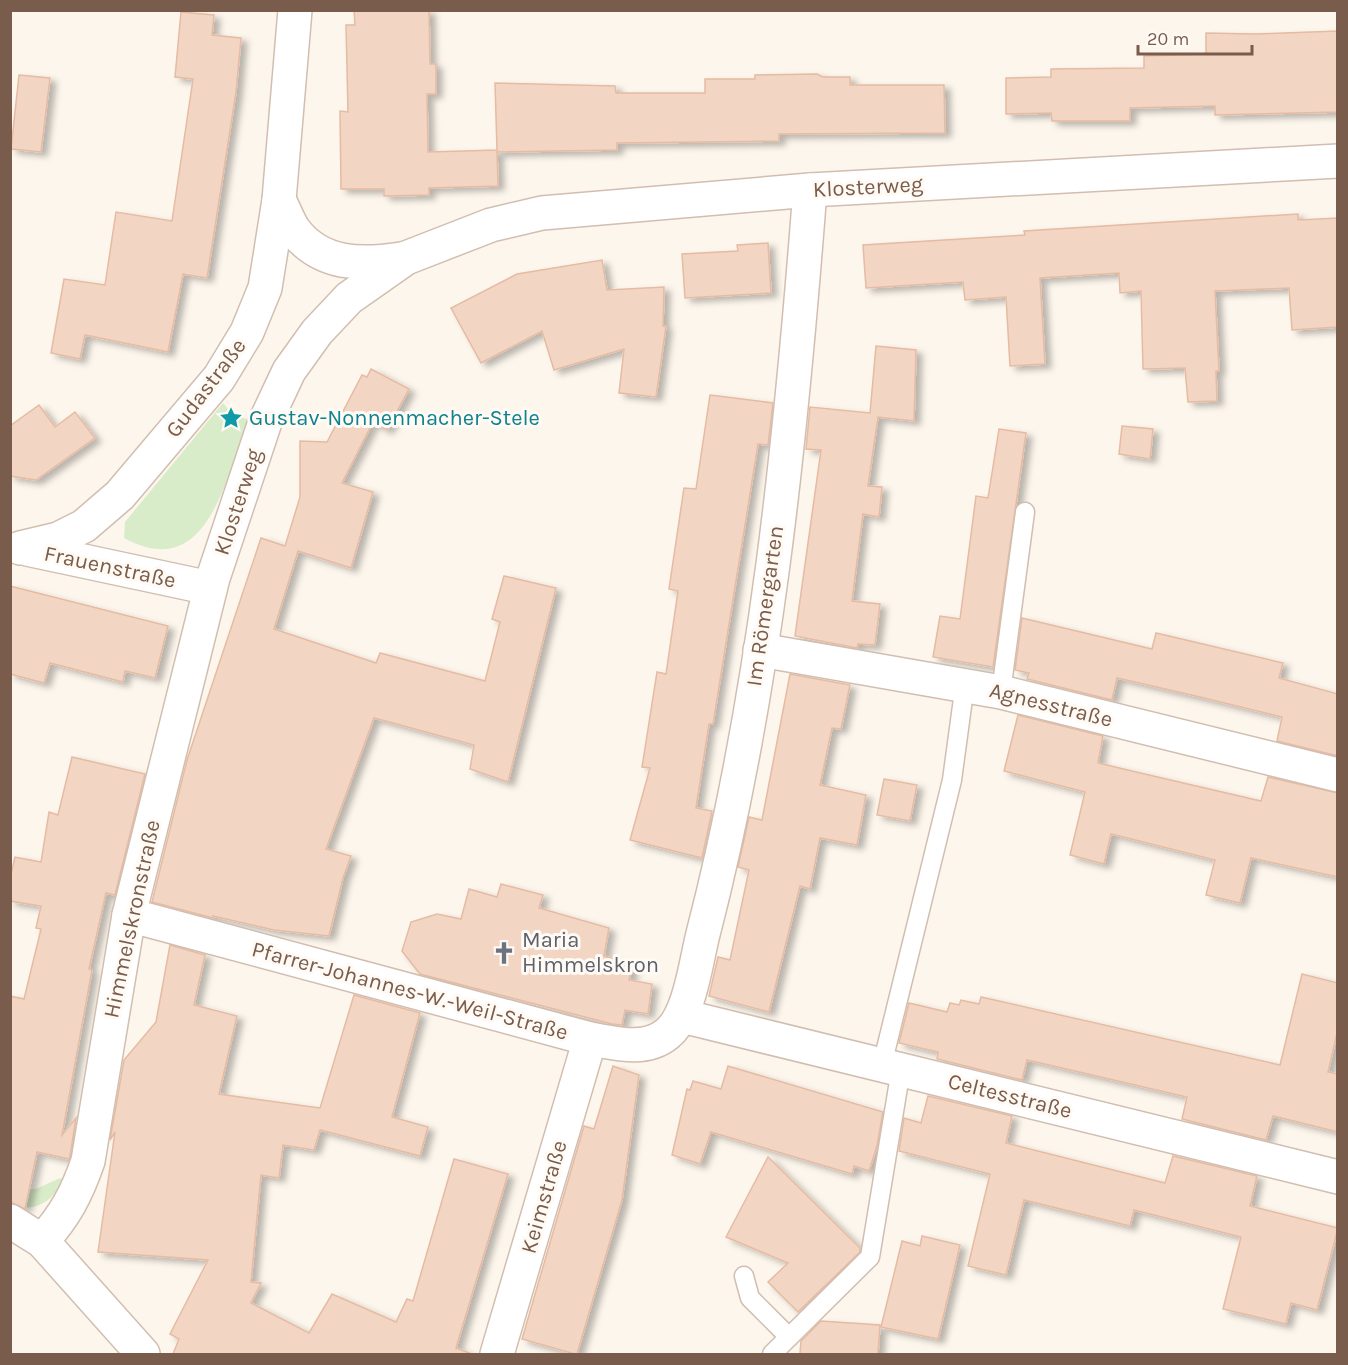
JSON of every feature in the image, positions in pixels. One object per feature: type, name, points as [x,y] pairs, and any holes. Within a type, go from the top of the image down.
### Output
[{"type":"street","name":"Gudastraße","points":[[15,547],[67,535],[84,526],[120,495],[219,378],[247,332],[265,288],[279,200],[295,10]]},
{"type":"street","name":"Klosterweg","points":[[279,200],[294,230],[313,248],[337,260],[366,264],[406,258],[490,225],[542,213],[810,190],[1338,161]]},
{"type":"street","name":"Im Römergarten","points":[[682,1016],[713,896],[760,650],[795,387],[810,190]]},
{"type":"street","name":"Klosterweg","points":[[210,588],[264,422],[289,371],[317,332],[349,298],[406,258]]},
{"type":"street","name":"Frauenstraße","points":[[15,547],[210,588]]},
{"type":"street","name":"Himmelskronstraße","points":[[42,1242],[63,1218],[78,1193],[88,1161],[129,915],[210,588]]},
{"type":"street","name":"Agnesstraße","points":[[760,650],[965,684],[1338,775]]},
{"type":"street","name":"Pfarrer-Johannes-W.-Weil-Straße","points":[[129,915],[590,1039],[630,1046],[650,1043],[668,1034],[682,1016]]},
{"type":"street","name":"Celtesstraße","points":[[682,1016],[1338,1178]]},
{"type":"street","name":"Keimstraße","points":[[497,1354],[590,1039]]},
{"type":"street","points":[[10,1221],[42,1242],[143,1354]]},
{"type":"lane","points":[[1001,692],[1025,512]]},
{"type":"lane","points":[[772,1354],[870,1257],[891,1067],[952,780],[965,684]]},
{"type":"lane","points":[[744,1276],[750,1298],[789,1337]]},
{"type":"green space","points":[[223,403],[234,416],[248,419],[231,469],[209,517],[194,536],[176,547],[153,548],[124,538],[125,522]]},
{"type":"green space","points":[[60,1178],[63,1180],[59,1188],[42,1204],[27,1208],[11,1205],[11,1194],[38,1188]]},
{"type":"building","points":[[354,10],[429,10],[430,64],[436,64],[436,94],[427,94],[428,152],[497,150],[495,83],[615,86],[616,93],[705,93],[705,79],[755,79],[755,75],[817,74],[823,77],[850,77],[850,85],[944,85],[945,133],[779,134],[779,141],[617,143],[617,150],[497,152],[498,186],[429,188],[429,195],[384,196],[384,189],[341,189],[340,111],[348,112],[346,25],[355,25]]},
{"type":"building","points":[[181,12],[214,15],[212,35],[241,38],[236,92],[207,278],[183,274],[168,352],[85,335],[80,359],[51,353],[64,279],[105,285],[116,212],[172,221],[193,79],[175,77]]},
{"type":"building","points":[[1338,31],[1338,112],[1215,115],[1215,106],[1130,108],[1130,121],[1052,121],[1051,113],[1006,114],[1006,78],[1051,77],[1051,69],[1144,68],[1144,56],[1206,54],[1206,33]]},
{"type":"building","points":[[19,75],[50,78],[41,152],[11,149]]},
{"type":"building","points":[[1298,214],[1298,220],[1338,218],[1338,327],[1292,330],[1289,288],[1215,291],[1219,371],[1216,371],[1217,401],[1188,402],[1185,368],[1143,369],[1141,291],[1120,293],[1119,273],[1040,278],[1045,364],[1010,366],[1006,297],[965,300],[963,282],[866,288],[863,245],[1025,235],[1024,231]]},
{"type":"building","points":[[768,243],[771,293],[685,298],[682,254],[738,251],[737,245]]},
{"type":"building","points":[[602,260],[607,290],[664,287],[663,326],[666,326],[656,397],[619,393],[624,349],[554,370],[542,331],[481,363],[451,308],[517,274]]},
{"type":"building","points":[[876,346],[916,350],[914,421],[878,417],[868,486],[882,487],[879,517],[863,514],[852,601],[880,604],[875,645],[858,644],[857,648],[795,636],[821,450],[806,449],[810,407],[870,413]]},
{"type":"building","points":[[371,369],[409,389],[387,430],[373,422],[342,483],[373,492],[351,568],[298,551],[274,629],[376,663],[380,653],[485,681],[500,622],[492,619],[504,576],[556,588],[508,782],[470,769],[474,745],[374,718],[326,849],[351,856],[343,878],[329,936],[274,930],[213,916],[213,918],[152,902],[187,760],[261,538],[285,546],[300,497],[300,441],[327,442],[362,375],[367,377]]},
{"type":"building","points":[[710,395],[773,403],[768,445],[758,444],[713,724],[709,724],[696,808],[712,811],[702,858],[630,840],[650,768],[642,767],[657,672],[666,674],[678,591],[669,589],[684,488],[696,489]]},
{"type":"building","points":[[39,405],[55,427],[75,412],[95,438],[36,480],[10,476],[10,426]]},
{"type":"building","points":[[1122,426],[1153,429],[1150,459],[1119,454]]},
{"type":"building","points":[[999,429],[1026,433],[993,667],[933,657],[940,616],[960,619],[976,496],[988,498]]},
{"type":"building","points":[[10,586],[168,626],[155,678],[125,671],[123,682],[50,663],[44,683],[10,674]]},
{"type":"building","points":[[1022,618],[1152,649],[1156,633],[1283,663],[1279,678],[1338,694],[1338,756],[1277,741],[1282,717],[1117,678],[1112,700],[1027,679],[1029,673],[1015,670]]},
{"type":"building","points":[[790,674],[850,685],[841,729],[832,728],[820,785],[866,795],[857,845],[820,838],[810,889],[800,886],[769,1012],[709,996],[718,957],[730,960],[749,870],[738,867],[749,817],[762,820]]},
{"type":"building","points":[[1018,715],[1103,736],[1098,763],[1261,801],[1268,777],[1338,793],[1338,877],[1251,858],[1240,903],[1206,895],[1215,860],[1111,834],[1104,864],[1070,855],[1085,792],[1004,771]]},
{"type":"building","points":[[72,757],[145,774],[115,895],[106,893],[89,969],[92,970],[62,1135],[76,1118],[70,1156],[69,1159],[37,1152],[25,1209],[10,1202],[10,996],[24,999],[41,929],[36,928],[41,906],[10,901],[10,878],[15,857],[41,862],[49,812],[58,815]]},
{"type":"building","points":[[884,779],[917,785],[910,821],[877,815]]},
{"type":"building","name":"Maria Himmelskron","points":[[501,884],[543,895],[539,908],[609,928],[604,956],[633,965],[629,980],[652,984],[648,1014],[625,1010],[622,1025],[612,1024],[420,974],[402,951],[411,922],[437,914],[461,919],[469,889],[497,897]]},
{"type":"building","points":[[170,945],[205,955],[194,1005],[237,1016],[219,1094],[320,1108],[354,995],[420,1013],[392,1117],[428,1127],[420,1156],[320,1130],[314,1150],[283,1145],[279,1178],[261,1175],[251,1282],[261,1283],[251,1303],[309,1333],[332,1294],[396,1322],[407,1299],[413,1301],[454,1159],[508,1174],[456,1348],[472,1354],[173,1354],[179,1339],[170,1334],[208,1260],[98,1252],[115,1132],[110,1140],[124,1060],[156,1022]]},
{"type":"building","points":[[1302,974],[1338,983],[1338,1029],[1328,1072],[1338,1074],[1338,1132],[1273,1116],[1266,1140],[1182,1119],[1187,1097],[1027,1060],[1022,1080],[937,1059],[938,1052],[899,1043],[909,1003],[947,1012],[950,1003],[959,1005],[961,1000],[979,1004],[981,997],[1280,1065]]},
{"type":"building","points":[[613,1066],[639,1075],[622,1200],[577,1354],[575,1354],[522,1339],[584,1126],[594,1129]]},
{"type":"building","points":[[728,1066],[883,1112],[877,1146],[869,1171],[854,1166],[852,1174],[711,1132],[700,1164],[672,1155],[687,1089],[690,1090],[693,1081],[721,1089]]},
{"type":"building","points":[[928,1096],[1012,1116],[1006,1143],[1165,1183],[1173,1156],[1257,1176],[1250,1206],[1338,1228],[1317,1310],[1291,1303],[1286,1324],[1223,1309],[1241,1237],[1134,1210],[1130,1226],[1024,1200],[1006,1275],[968,1266],[990,1174],[899,1151],[904,1118],[921,1123]]},
{"type":"building","points":[[768,1157],[860,1248],[860,1252],[798,1312],[768,1282],[788,1263],[726,1237]]},
{"type":"building","points":[[922,1236],[960,1245],[938,1339],[881,1327],[902,1241],[920,1246]]},
{"type":"building","points":[[821,1321],[880,1325],[878,1354],[800,1354],[801,1341]]},
{"type":"place","name":"Gustav-Nonnenmacher-Stele","points":[[231,418]]},
{"type":"place","name":"Maria Himmelskron","points":[[504,953]]}]
